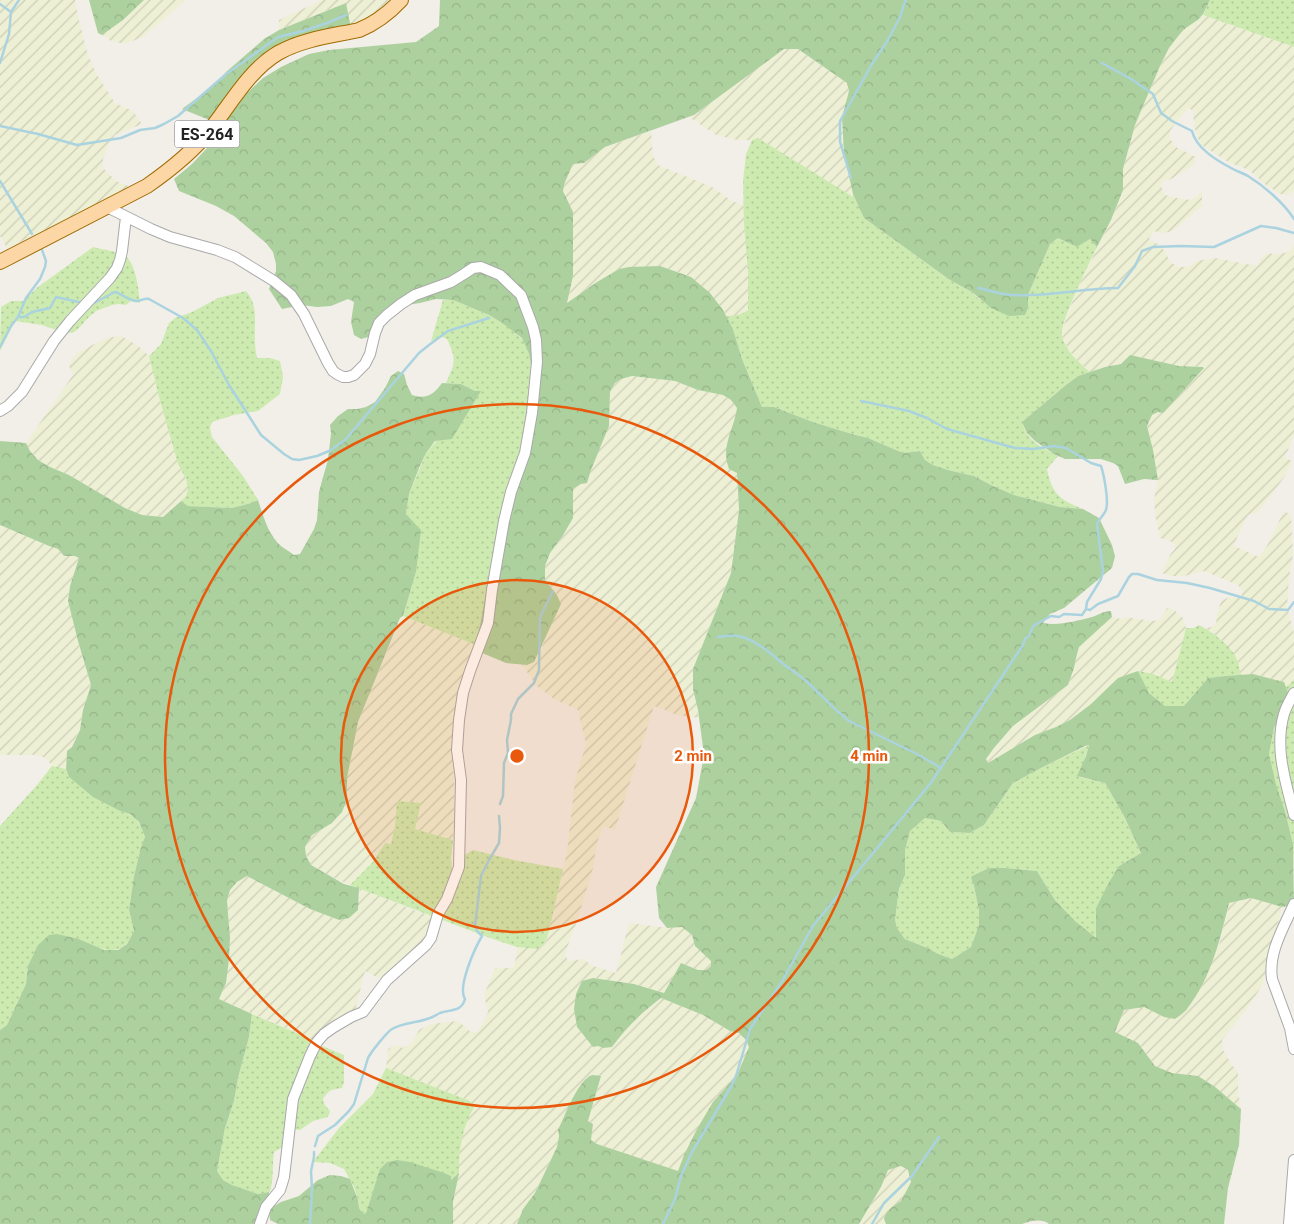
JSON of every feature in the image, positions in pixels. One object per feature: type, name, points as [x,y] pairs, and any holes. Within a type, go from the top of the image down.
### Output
[{"type":"main road","name":"ES-264","points":[[0,262],[146,186],[168,171],[208,132],[255,71],[268,60],[297,44],[359,30],[368,26],[390,12],[401,0]]},
{"type":"street","points":[[107,207],[170,237],[235,257],[274,281],[291,295],[304,314],[333,371],[343,377],[354,376],[365,364],[370,354],[379,322],[387,314],[415,296],[451,282],[473,268],[481,267],[500,275],[521,295],[536,340],[537,362],[532,413],[525,453],[511,492],[504,521],[488,623],[463,693],[459,720],[457,750],[461,780],[459,867],[447,899],[438,914],[431,938],[426,945],[387,980],[362,1012],[324,1034],[313,1049],[293,1099],[283,1184],[266,1207],[260,1224]]},
{"type":"street","points":[[0,411],[22,392],[54,341],[117,268],[122,251],[126,217]]},
{"type":"street","points":[[1294,693],[1284,713],[1281,741],[1285,780],[1294,815]]},
{"type":"street","points":[[1294,904],[1277,941],[1271,972],[1290,1028],[1294,1049]]},
{"type":"street","points":[[1289,1224],[1294,1160]]},
{"type":"green space","points":[[0,0],[75,0],[87,52],[96,73],[115,103],[133,111],[142,124],[115,135],[103,159],[103,168],[116,181],[134,188],[7,248],[0,236]]},
{"type":"green space","points":[[89,0],[144,0],[123,20],[102,35],[98,33]]},
{"type":"green space","points":[[144,0],[186,0],[143,37],[125,44],[111,41],[102,35],[123,20]]},
{"type":"green space","points":[[322,0],[394,0],[352,33],[345,3],[279,30],[279,20]]},
{"type":"green space","points":[[440,0],[1210,0],[1199,19],[1183,30],[1169,48],[1160,66],[1135,125],[1123,169],[1123,190],[1111,220],[1097,247],[1090,239],[1077,247],[1058,238],[1050,244],[1028,295],[1028,308],[1025,315],[1009,316],[991,308],[972,292],[950,280],[864,218],[853,194],[844,154],[842,117],[849,91],[847,83],[798,49],[784,49],[694,115],[605,147],[584,163],[573,164],[563,191],[573,212],[573,276],[567,303],[619,269],[660,266],[691,277],[710,293],[723,310],[733,329],[742,359],[762,407],[774,407],[813,422],[868,438],[903,453],[920,451],[925,460],[933,465],[974,476],[1014,495],[1060,507],[1083,509],[1099,518],[1112,545],[1115,556],[1112,568],[1064,608],[1050,614],[1043,623],[1068,623],[1108,611],[1111,611],[1112,617],[1079,647],[1068,685],[1013,726],[986,759],[988,763],[1035,735],[1070,720],[1091,704],[1118,678],[1138,671],[1149,693],[1165,706],[1184,706],[1208,678],[1253,674],[1284,682],[1288,692],[1286,707],[1274,728],[1269,754],[1293,844],[1294,905],[1282,907],[1251,898],[1229,903],[1214,958],[1202,985],[1186,1010],[1175,1019],[1164,1017],[1144,1007],[1124,1010],[1115,1032],[1138,1043],[1155,1066],[1172,1073],[1198,1076],[1214,1086],[1241,1109],[1239,1145],[1228,1188],[1224,1224],[1049,1224],[1032,1221],[1022,1224],[886,1224],[884,1218],[887,1212],[901,1201],[911,1182],[908,1170],[901,1166],[888,1170],[881,1187],[859,1224],[517,1224],[523,1209],[535,1193],[557,1147],[558,1130],[568,1108],[577,1090],[588,1077],[593,1075],[601,1076],[588,1121],[593,1124],[591,1140],[597,1144],[678,1171],[697,1129],[713,1102],[737,1075],[749,1047],[746,1040],[739,1033],[730,1031],[703,1015],[661,998],[623,1033],[612,1047],[593,1047],[577,1027],[574,1009],[576,994],[582,981],[593,978],[634,984],[664,993],[681,963],[698,970],[706,970],[711,966],[711,961],[695,946],[692,935],[682,927],[667,928],[659,918],[656,887],[696,798],[704,755],[693,689],[693,669],[731,573],[739,510],[737,473],[729,469],[726,451],[737,408],[731,400],[723,395],[698,390],[675,381],[632,376],[615,383],[610,392],[609,426],[587,483],[573,489],[573,518],[550,553],[545,566],[545,580],[557,595],[561,604],[534,662],[527,665],[506,663],[475,650],[498,531],[522,446],[532,370],[529,354],[522,338],[489,315],[453,300],[436,299],[401,306],[372,336],[361,339],[354,335],[351,322],[354,302],[348,299],[331,306],[302,305],[282,309],[269,289],[276,271],[276,264],[273,252],[266,243],[234,216],[216,206],[179,191],[174,179],[207,148],[247,93],[263,78],[281,67],[309,54],[329,50],[416,42],[439,26]],"holes":[[[1089,745],[1077,776],[1105,783],[1124,816],[1141,853],[1119,866],[1108,884],[1096,908],[1096,938],[1075,921],[1055,900],[1037,871],[989,868],[971,878],[979,911],[979,925],[971,947],[952,959],[905,939],[897,928],[895,920],[899,889],[905,875],[905,850],[910,831],[925,818],[941,821],[950,832],[970,833],[984,825],[1013,783]]]},
{"type":"green space","points":[[1210,0],[1294,0],[1294,47],[1203,15]]},
{"type":"green space","points":[[346,3],[352,33],[286,52],[212,121],[182,109],[216,84],[226,72],[264,39],[279,30]]},
{"type":"green space","points":[[1203,15],[1294,47],[1294,191],[1286,195],[1280,194],[1249,170],[1230,163],[1200,144],[1194,126],[1193,111],[1189,108],[1170,131],[1170,139],[1176,147],[1196,157],[1195,164],[1169,180],[1163,181],[1161,186],[1165,195],[1176,198],[1191,200],[1202,192],[1202,206],[1173,231],[1163,233],[1154,231],[1149,238],[1165,251],[1170,262],[1179,267],[1190,266],[1197,261],[1215,258],[1257,266],[1261,258],[1268,253],[1285,253],[1292,249],[1294,245],[1294,435],[1285,457],[1292,461],[1286,475],[1258,512],[1248,515],[1234,546],[1259,557],[1267,546],[1284,511],[1291,515],[1293,554],[1287,607],[1294,633],[1294,680],[1286,687],[1283,682],[1253,674],[1242,675],[1239,671],[1237,659],[1224,642],[1205,628],[1216,624],[1221,601],[1230,597],[1242,598],[1242,590],[1238,585],[1204,571],[1184,576],[1171,576],[1162,573],[1170,555],[1175,549],[1174,544],[1169,540],[1160,538],[1154,499],[1158,480],[1147,426],[1152,415],[1158,412],[1202,367],[1121,364],[1090,372],[1076,360],[1061,334],[1077,289],[1119,201],[1123,190],[1123,169],[1135,125],[1160,66],[1169,48],[1183,29]]},
{"type":"green space","points":[[784,49],[798,49],[847,83],[849,91],[842,117],[844,154],[855,198],[757,138],[737,140],[716,135],[689,117]]},
{"type":"green space","points":[[651,131],[653,156],[658,165],[712,187],[732,201],[744,205],[748,310],[742,314],[726,316],[723,310],[691,277],[660,266],[619,269],[567,304],[573,276],[573,212],[563,191],[572,164],[584,163],[605,147]]},
{"type":"green space","points":[[758,138],[855,198],[864,218],[950,280],[972,292],[979,299],[1028,308],[1028,295],[1050,244],[1058,238],[1077,247],[1090,239],[1097,247],[1070,306],[1062,329],[1062,336],[1069,351],[1090,372],[1078,376],[1022,422],[1027,434],[1033,441],[1058,456],[1047,469],[1049,478],[1058,495],[1083,509],[1060,507],[1014,495],[974,476],[933,465],[925,460],[920,451],[903,453],[868,438],[813,422],[774,407],[762,407],[742,359],[733,329],[726,316],[738,315],[748,310],[743,181],[746,154],[752,140]]},
{"type":"green space","points":[[93,247],[124,255],[128,259],[136,277],[140,303],[131,301],[126,305],[112,305],[96,311],[76,331],[70,333],[42,325],[15,321],[0,351],[1,307],[11,301],[23,301],[38,287]]},
{"type":"green space","points":[[246,291],[253,303],[254,309],[257,358],[270,358],[280,361],[283,377],[280,394],[258,411],[234,415],[212,422],[210,428],[212,437],[243,476],[258,500],[232,508],[188,506],[181,501],[186,496],[188,489],[186,479],[178,464],[149,356],[161,344],[169,323],[175,318],[192,312],[218,298]]},
{"type":"green space","points":[[443,300],[453,300],[489,315],[512,330],[524,341],[532,370],[522,446],[498,531],[476,645],[403,616],[416,572],[406,514],[409,494],[426,453],[480,391],[475,391],[461,384],[446,383],[454,361],[452,352],[447,339],[442,337],[431,341]]},
{"type":"green space","points":[[121,336],[137,345],[149,356],[178,464],[186,479],[188,489],[186,496],[163,517],[142,515],[125,508],[69,475],[38,460],[26,443],[73,375],[69,366],[77,353],[106,338]]},
{"type":"green space","points":[[1130,355],[1179,366],[1204,368],[1163,413],[1158,412],[1152,415],[1147,426],[1158,480],[1144,479],[1125,484],[1118,466],[1113,463],[1101,459],[1065,459],[1035,441],[1027,433],[1022,422],[1066,385],[1078,376],[1121,364]]},
{"type":"green space","points":[[398,371],[404,374],[412,395],[422,397],[430,395],[442,383],[461,384],[475,391],[481,391],[452,439],[435,441],[426,453],[419,468],[409,494],[406,514],[421,530],[416,572],[403,616],[400,618],[358,722],[347,778],[347,799],[342,812],[332,823],[312,835],[305,847],[306,856],[311,865],[344,884],[359,888],[358,910],[349,918],[339,920],[310,909],[247,876],[237,882],[230,890],[227,901],[230,937],[229,959],[226,983],[219,999],[252,1014],[249,1037],[234,1101],[225,1128],[217,1171],[223,1180],[232,1185],[258,1194],[269,1192],[269,1209],[281,1202],[299,1196],[318,1180],[330,1175],[341,1176],[350,1179],[359,1208],[363,1214],[366,1213],[380,1169],[387,1162],[397,1160],[410,1162],[451,1176],[451,1180],[459,1173],[453,1202],[453,1224],[278,1224],[270,1220],[269,1211],[261,1224],[0,1224],[0,1030],[7,1025],[26,984],[28,966],[38,945],[49,935],[57,934],[79,939],[104,950],[118,950],[127,944],[134,931],[129,910],[134,876],[145,837],[139,822],[130,814],[93,797],[69,777],[66,769],[67,751],[72,747],[80,730],[83,710],[91,685],[68,601],[70,586],[79,558],[64,556],[58,549],[0,525],[0,441],[26,443],[38,460],[69,475],[125,508],[142,515],[163,517],[181,501],[188,506],[232,508],[258,500],[266,524],[276,541],[294,555],[300,554],[317,520],[319,492],[328,460],[330,425],[348,409],[366,407],[375,402],[391,376]]},
{"type":"green space","points":[[632,376],[675,381],[698,390],[723,395],[731,400],[737,408],[736,419],[728,442],[737,472],[739,510],[731,573],[693,669],[699,718],[677,715],[654,706],[615,830],[603,826],[597,843],[593,868],[565,954],[568,961],[583,959],[593,966],[616,973],[629,923],[667,928],[682,927],[692,935],[695,946],[712,961],[711,966],[706,970],[698,970],[681,963],[664,993],[634,984],[593,978],[582,981],[598,1046],[612,1047],[633,1022],[661,998],[703,1015],[730,1031],[739,1033],[746,1040],[749,1047],[737,1075],[713,1102],[697,1129],[678,1172],[597,1144],[591,1140],[593,1124],[588,1121],[601,1076],[592,1075],[586,1078],[580,1086],[559,1130],[557,1147],[535,1193],[523,1209],[517,1224],[453,1224],[453,1202],[459,1173],[461,1138],[468,1117],[474,1107],[470,1101],[386,1068],[388,1049],[398,1044],[402,1048],[412,1043],[419,1030],[430,1024],[458,1021],[471,1032],[478,1032],[488,1012],[484,995],[495,968],[513,968],[517,947],[538,949],[545,943],[567,852],[575,781],[586,744],[578,710],[554,699],[537,686],[522,665],[534,662],[560,604],[557,595],[545,580],[545,566],[550,553],[573,518],[573,489],[587,483],[609,426],[610,392],[615,383]]},
{"type":"green space","points":[[0,525],[58,549],[64,556],[79,558],[70,586],[68,601],[91,685],[83,710],[80,730],[66,757],[66,769],[52,766],[43,757],[34,755],[0,755]]},
{"type":"green space","points":[[1167,608],[1173,609],[1183,618],[1186,628],[1172,682],[1166,680],[1091,704],[1070,720],[988,764],[986,759],[1013,726],[1068,685],[1079,647],[1112,617],[1160,620]]},
{"type":"green space","points":[[403,616],[476,645],[457,695],[453,720],[453,840],[415,829],[397,801],[391,844],[384,843],[374,862],[350,885],[311,865],[306,856],[305,847],[312,835],[332,823],[347,799],[347,778],[358,722]]},
{"type":"green space","points":[[1199,625],[1215,635],[1231,650],[1235,655],[1242,675],[1208,678],[1184,706],[1165,706],[1149,693],[1138,671],[1153,674],[1172,682],[1186,628],[1194,628]]},
{"type":"green space","points":[[1294,680],[1294,867],[1293,844],[1269,754],[1274,728],[1286,707],[1288,692],[1286,687]]},
{"type":"green space","points":[[1089,745],[1079,777],[1105,783],[1124,816],[1141,853],[1119,866],[1096,908],[1096,939],[1055,900],[1037,871],[989,868],[971,878],[979,911],[979,925],[971,947],[952,959],[905,939],[897,928],[895,920],[899,889],[905,875],[905,850],[910,831],[925,818],[941,821],[950,832],[970,833],[984,825],[1013,783]]},
{"type":"green space","points":[[52,766],[66,769],[69,777],[120,811],[134,817],[141,828],[145,838],[134,876],[129,910],[134,931],[125,945],[114,950],[102,949],[79,939],[28,966],[26,984],[7,1025],[0,1030],[0,826]]},
{"type":"green space","points":[[397,801],[421,803],[415,829],[453,840],[452,868],[457,869],[466,854],[473,850],[563,869],[545,943],[538,949],[517,947],[350,885],[373,862],[385,843],[391,844]]},
{"type":"green space","points":[[247,876],[310,909],[339,920],[360,895],[359,888],[438,918],[429,935],[384,981],[365,971],[355,1011],[313,1040],[219,999],[226,983],[230,937],[227,901],[230,890],[237,882]]},
{"type":"green space","points":[[1251,898],[1282,907],[1263,984],[1249,1006],[1222,1040],[1223,1050],[1238,1072],[1238,1091],[1241,1109],[1214,1086],[1198,1076],[1172,1073],[1155,1066],[1138,1043],[1115,1033],[1124,1010],[1144,1007],[1164,1017],[1219,945],[1229,903]]},
{"type":"green space","points":[[252,1014],[344,1055],[344,1082],[342,1088],[331,1090],[323,1099],[324,1104],[330,1111],[328,1117],[313,1121],[300,1130],[294,1129],[283,1147],[274,1152],[270,1192],[258,1194],[223,1180],[217,1171],[225,1128],[234,1101],[249,1037]]},
{"type":"green space","points":[[386,1068],[470,1101],[474,1107],[462,1139],[459,1173],[451,1180],[412,1164],[396,1161],[387,1162],[374,1188],[366,1213],[363,1215],[359,1208],[354,1187],[344,1169],[330,1163],[313,1162],[339,1128],[373,1094]]},
{"type":"green space","points":[[901,1166],[908,1170],[911,1182],[901,1201],[892,1207],[884,1218],[886,1224],[859,1224],[881,1187],[888,1169]]},
{"type":"waterway","points":[[0,63],[9,34],[11,12],[19,0]]},
{"type":"waterway","points":[[851,178],[840,142],[840,121],[872,64],[888,40],[900,17],[906,0]]},
{"type":"waterway","points":[[0,4],[11,12]]},
{"type":"waterway","points":[[0,126],[77,145],[121,138],[140,130],[155,128],[178,116],[225,75],[278,37],[303,31],[346,15]]},
{"type":"waterway","points":[[1102,63],[1153,94],[1161,113],[1192,131],[1202,148],[1213,157],[1248,176],[1267,190],[1285,207],[1294,219]]},
{"type":"waterway","points":[[0,181],[32,234]]},
{"type":"waterway","points":[[978,288],[1013,295],[1052,294],[1118,288],[1135,266],[1142,251],[1153,247],[1214,247],[1261,226],[1294,233]]},
{"type":"waterway","points":[[0,347],[18,317],[26,298],[40,279],[46,261],[42,250]]},
{"type":"waterway","points":[[92,304],[115,292],[133,300],[149,299],[183,318],[197,330],[261,435],[284,454],[292,459],[299,460],[329,451],[345,440],[419,353],[429,345],[448,331],[489,318]]},
{"type":"waterway","points":[[18,317],[24,317],[32,312],[50,308],[56,297],[79,302]]},
{"type":"waterway","points":[[663,1224],[675,1199],[681,1176],[692,1152],[732,1085],[750,1029],[781,983],[813,926],[930,784],[1023,645],[1025,639],[1029,636],[1033,626],[1051,616],[1059,617],[1064,614],[1082,615],[1086,609],[1087,602],[1101,579],[1103,571],[1097,524],[1106,510],[1107,501],[1101,466],[1091,463],[1066,448],[1054,446],[1033,449],[1015,448],[947,429],[909,411],[861,401]]},
{"type":"waterway","points":[[1086,609],[1090,610],[1098,604],[1118,596],[1132,574],[1210,588],[1254,601],[1269,609],[1288,610],[1294,602]]},
{"type":"waterway","points":[[500,804],[503,796],[504,763],[508,753],[507,740],[511,714],[518,699],[534,683],[539,670],[540,618],[553,591]]},
{"type":"waterway","points":[[718,637],[738,636],[755,643],[803,678],[849,721],[919,755],[941,768]]},
{"type":"waterway","points":[[315,1146],[318,1136],[335,1125],[354,1104],[368,1058],[379,1042],[392,1029],[461,1007],[465,999],[463,993],[465,977],[471,958],[482,936],[475,926],[481,876],[499,843],[499,816]]},
{"type":"waterway","points":[[872,1224],[884,1203],[912,1176],[939,1137]]},
{"type":"waterway","points":[[310,1224],[311,1171],[314,1152]]}]
